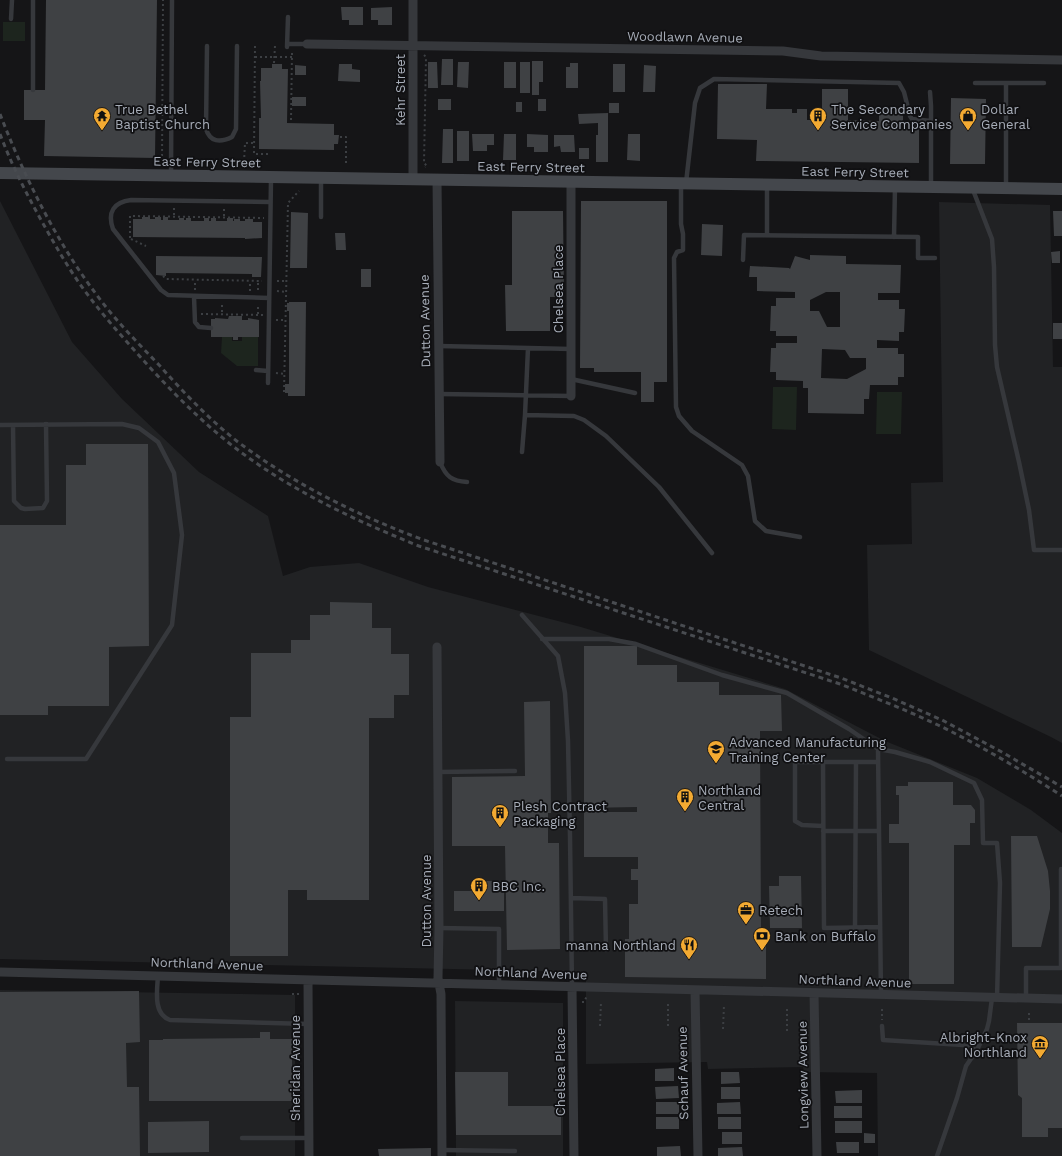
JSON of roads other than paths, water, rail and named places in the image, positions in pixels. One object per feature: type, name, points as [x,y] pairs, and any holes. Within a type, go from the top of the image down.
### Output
[{"type":"street","name":"Kehr Street","points":[[413,0],[413,179]]},
{"type":"street","name":"Woodlawn Avenue","points":[[307,44],[783,51],[821,56],[1062,60]]},
{"type":"street","name":"East Ferry Street","points":[[0,173],[1062,189]]},
{"type":"street","name":"Dutton Avenue","points":[[437,179],[440,462]]},
{"type":"street","name":"Chelsea Place","points":[[571,181],[571,396]]},
{"type":"street","name":"Dutton Avenue","points":[[437,647],[438,973],[441,994],[442,1153]]},
{"type":"street","name":"Northland Avenue","points":[[0,972],[1062,1000]]},
{"type":"street","name":"Sheridan Avenue","points":[[308,980],[309,1156]]},
{"type":"street","name":"Chelsea Place","points":[[572,987],[574,1156]]},
{"type":"street","name":"Schauf Avenue","points":[[695,990],[698,1156]]},
{"type":"street","name":"Longview Avenue","points":[[814,993],[817,1156]]},
{"type":"lane","points":[[11,19],[12,0]]},
{"type":"lane","points":[[32,90],[33,0]]},
{"type":"lane","points":[[171,175],[172,0]]},
{"type":"lane","points":[[288,17],[287,45],[307,44]]},
{"type":"lane","points":[[207,46],[206,129],[208,135],[214,140],[221,141],[232,137],[236,129],[237,46]]},
{"type":"lane","points":[[800,537],[766,531],[755,521],[748,476],[742,465],[692,431],[679,416],[676,407],[674,258],[677,252],[683,250],[683,234],[681,224],[684,183],[695,103],[700,88],[714,79],[899,83],[904,92],[912,119],[931,121]]},
{"type":"lane","points":[[1006,83],[1006,188]]},
{"type":"lane","points":[[975,84],[1044,83]]},
{"type":"lane","points":[[930,92],[931,187]]},
{"type":"lane","points":[[268,383],[271,177]]},
{"type":"lane","points":[[321,217],[322,178]]},
{"type":"lane","points":[[767,185],[767,235]]},
{"type":"lane","points":[[894,237],[895,187]]},
{"type":"lane","points":[[972,187],[992,239],[997,367],[1019,462],[1034,550],[1062,550]]},
{"type":"lane","points":[[269,298],[194,297],[168,295],[161,290],[113,229],[110,222],[114,209],[124,201],[131,200],[270,202]]},
{"type":"lane","points":[[744,260],[744,235],[918,237],[918,258],[935,258]]},
{"type":"lane","points":[[194,297],[195,322],[199,327],[211,328]]},
{"type":"lane","points":[[438,346],[571,348]]},
{"type":"lane","points":[[522,452],[528,348]]},
{"type":"lane","points":[[256,370],[268,370]]},
{"type":"lane","points":[[571,379],[635,393]]},
{"type":"lane","points":[[439,394],[571,396]]},
{"type":"lane","points":[[525,415],[574,416],[584,420],[601,432],[659,487],[712,553]]},
{"type":"lane","points":[[13,425],[14,501],[21,508],[37,509],[42,508],[47,501],[46,424]]},
{"type":"lane","points":[[0,425],[122,424],[139,428],[158,442],[174,473],[182,535],[172,625],[86,759],[7,759]]},
{"type":"lane","points":[[440,462],[444,471],[450,477],[458,481],[467,482]]},
{"type":"lane","points":[[522,615],[558,656],[565,693],[568,749],[572,987]]},
{"type":"lane","points":[[542,638],[609,638],[636,644],[722,675],[787,694],[849,729],[878,749],[895,752],[930,762],[974,783],[982,800],[983,843],[997,843],[1000,883],[995,998],[989,1021],[977,1050],[966,1066],[957,1098],[937,1156]]},
{"type":"lane","points":[[878,749],[881,995]]},
{"type":"lane","points":[[878,762],[795,762],[795,821],[802,825],[823,829],[879,831]]},
{"type":"lane","points":[[823,762],[824,928],[880,927]]},
{"type":"lane","points":[[855,928],[856,762]]},
{"type":"lane","points":[[438,772],[515,771]]},
{"type":"lane","points":[[1026,998],[1026,968],[1061,968],[1061,869]]},
{"type":"lane","points":[[571,898],[605,899],[606,950]]},
{"type":"lane","points":[[439,928],[499,929],[500,985]]},
{"type":"lane","points":[[158,976],[158,1008],[160,1014],[170,1020],[308,1024]]},
{"type":"lane","points":[[882,1026],[883,1040],[963,1044],[977,1050]]},
{"type":"lane","points":[[242,1138],[309,1138]]},
{"type":"lane","points":[[442,1153],[515,1151]]},
{"type":"railway","points":[[0,114],[30,184],[54,230],[81,274],[103,304],[135,340],[207,415],[238,442],[281,472],[350,509],[421,539],[841,678],[892,698],[942,720],[1000,751],[1062,787]]},
{"type":"railway","points":[[0,134],[32,204],[72,273],[97,307],[155,373],[199,417],[234,447],[277,477],[347,515],[419,546],[840,684],[877,699],[926,719],[970,741],[1062,796]]},
{"type":"place","name":"True Bethel Baptist Church","points":[[102,131]]},
{"type":"place","name":"The Secondary Service Companies","points":[[818,131]]},
{"type":"place","name":"Dollar General","points":[[968,131]]},
{"type":"place","name":"Advanced Manufacturing Training Center","points":[[716,764]]},
{"type":"place","name":"Northland Central","points":[[685,812]]},
{"type":"place","name":"Plesh Contract Packaging","points":[[500,828]]},
{"type":"place","name":"BBC Inc.","points":[[479,901]]},
{"type":"place","name":"Retech","points":[[746,925]]},
{"type":"place","name":"Bank on Buffalo","points":[[762,951]]},
{"type":"place","name":"manna Northland","points":[[689,960]]},
{"type":"place","name":"Albright-Knox Northland","points":[[1040,1059]]}]
